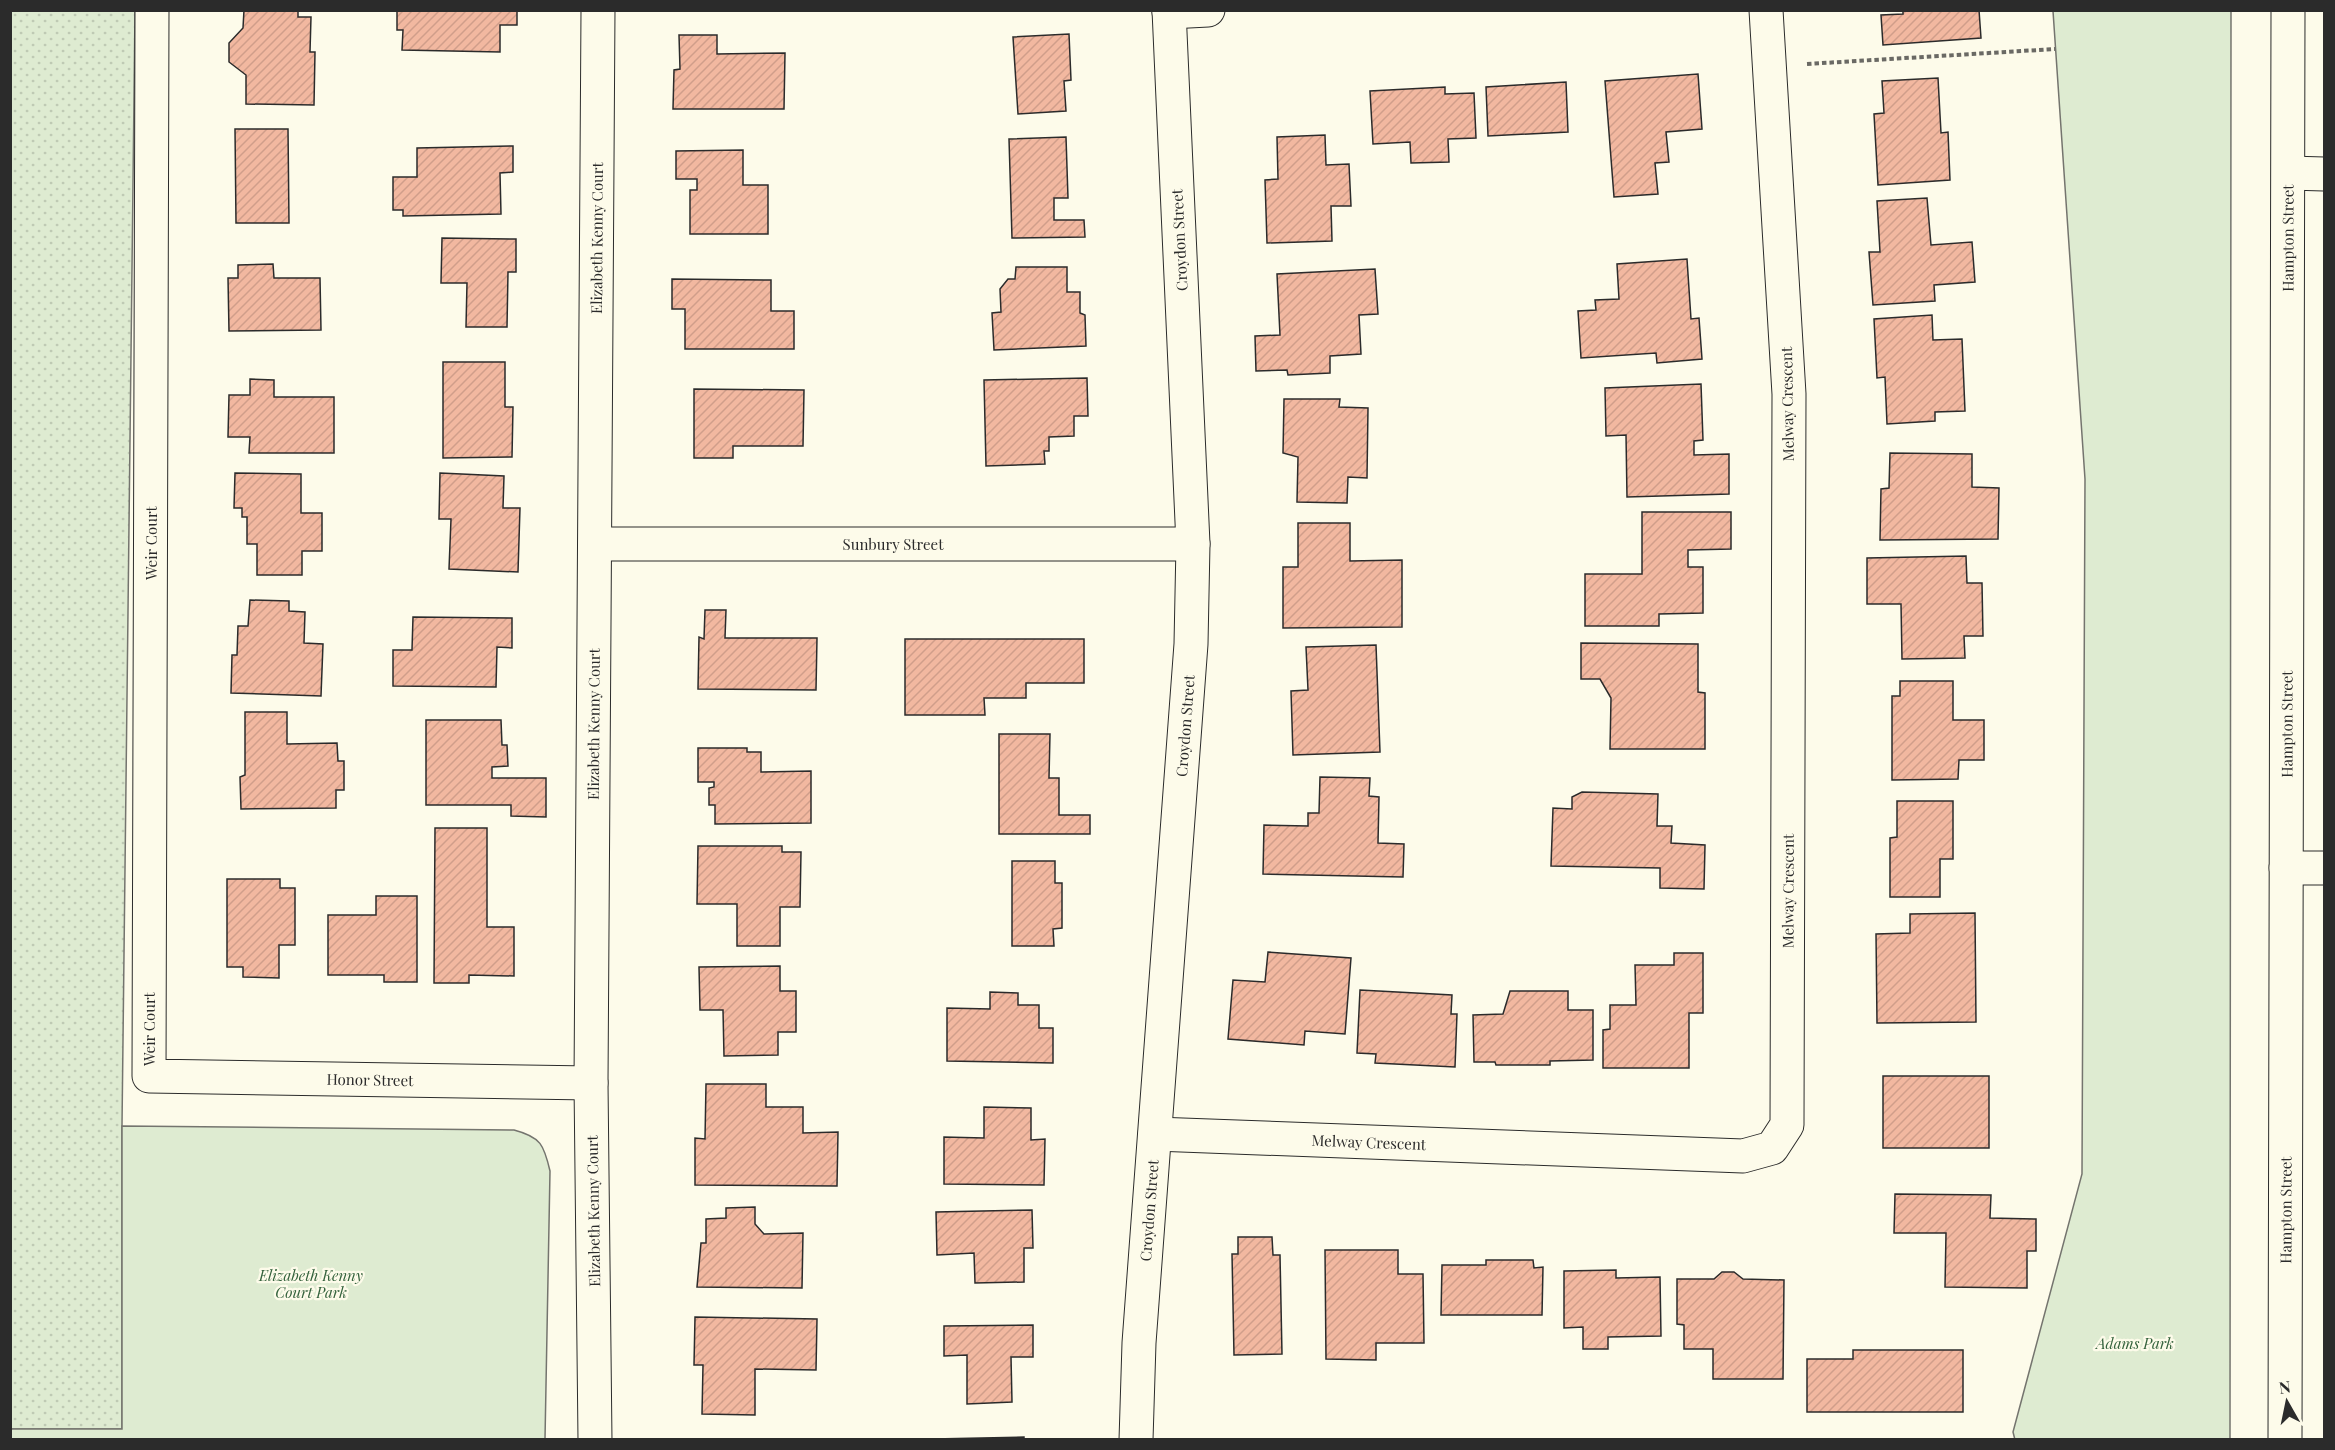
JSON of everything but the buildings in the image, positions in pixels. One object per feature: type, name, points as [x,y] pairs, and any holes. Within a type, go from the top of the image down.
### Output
[{"type":"street","name":"Weir Court","points":[[149,1076],[152,10]]},
{"type":"street","name":"Elizabeth Kenny Court","points":[[595,1440],[591,1083],[598,10]]},
{"type":"street","points":[[1169,11],[1208,10]]},
{"type":"street","name":"Melway Crescent","points":[[1155,1134],[1743,1156],[1772,1148],[1787,1125],[1789,394],[1766,10]]},
{"type":"street","name":"Hampton Street","points":[[2284,1440],[2288,10]]},
{"type":"street","name":"Croydon Street","points":[[1136,1440],[1140,1342],[1191,656],[1193,544],[1169,11]]},
{"type":"street","points":[[2289,173],[2325,174]]},
{"type":"street","name":"Sunbury Street","points":[[595,544],[1193,544]]},
{"type":"street","points":[[2286,868],[2325,868]]},
{"type":"street","name":"Honor Street","points":[[149,1076],[591,1083]]},
{"type":"path","points":[[1770,66],[2055,49]]},
{"type":"green space","points":[[11,11],[135,11],[122,1126],[122,1429],[11,1429]]},
{"type":"green space","name":"Adams Park","points":[[2053,11],[2231,11],[2230,1439],[2015,1440],[2013,1432],[2082,1174],[2085,479]]},
{"type":"green space","name":"Elizabeth Kenny Court Park","points":[[122,1126],[514,1130],[536,1139],[543,1148],[550,1171],[545,1439],[11,1439],[11,1429],[122,1429]]}]
